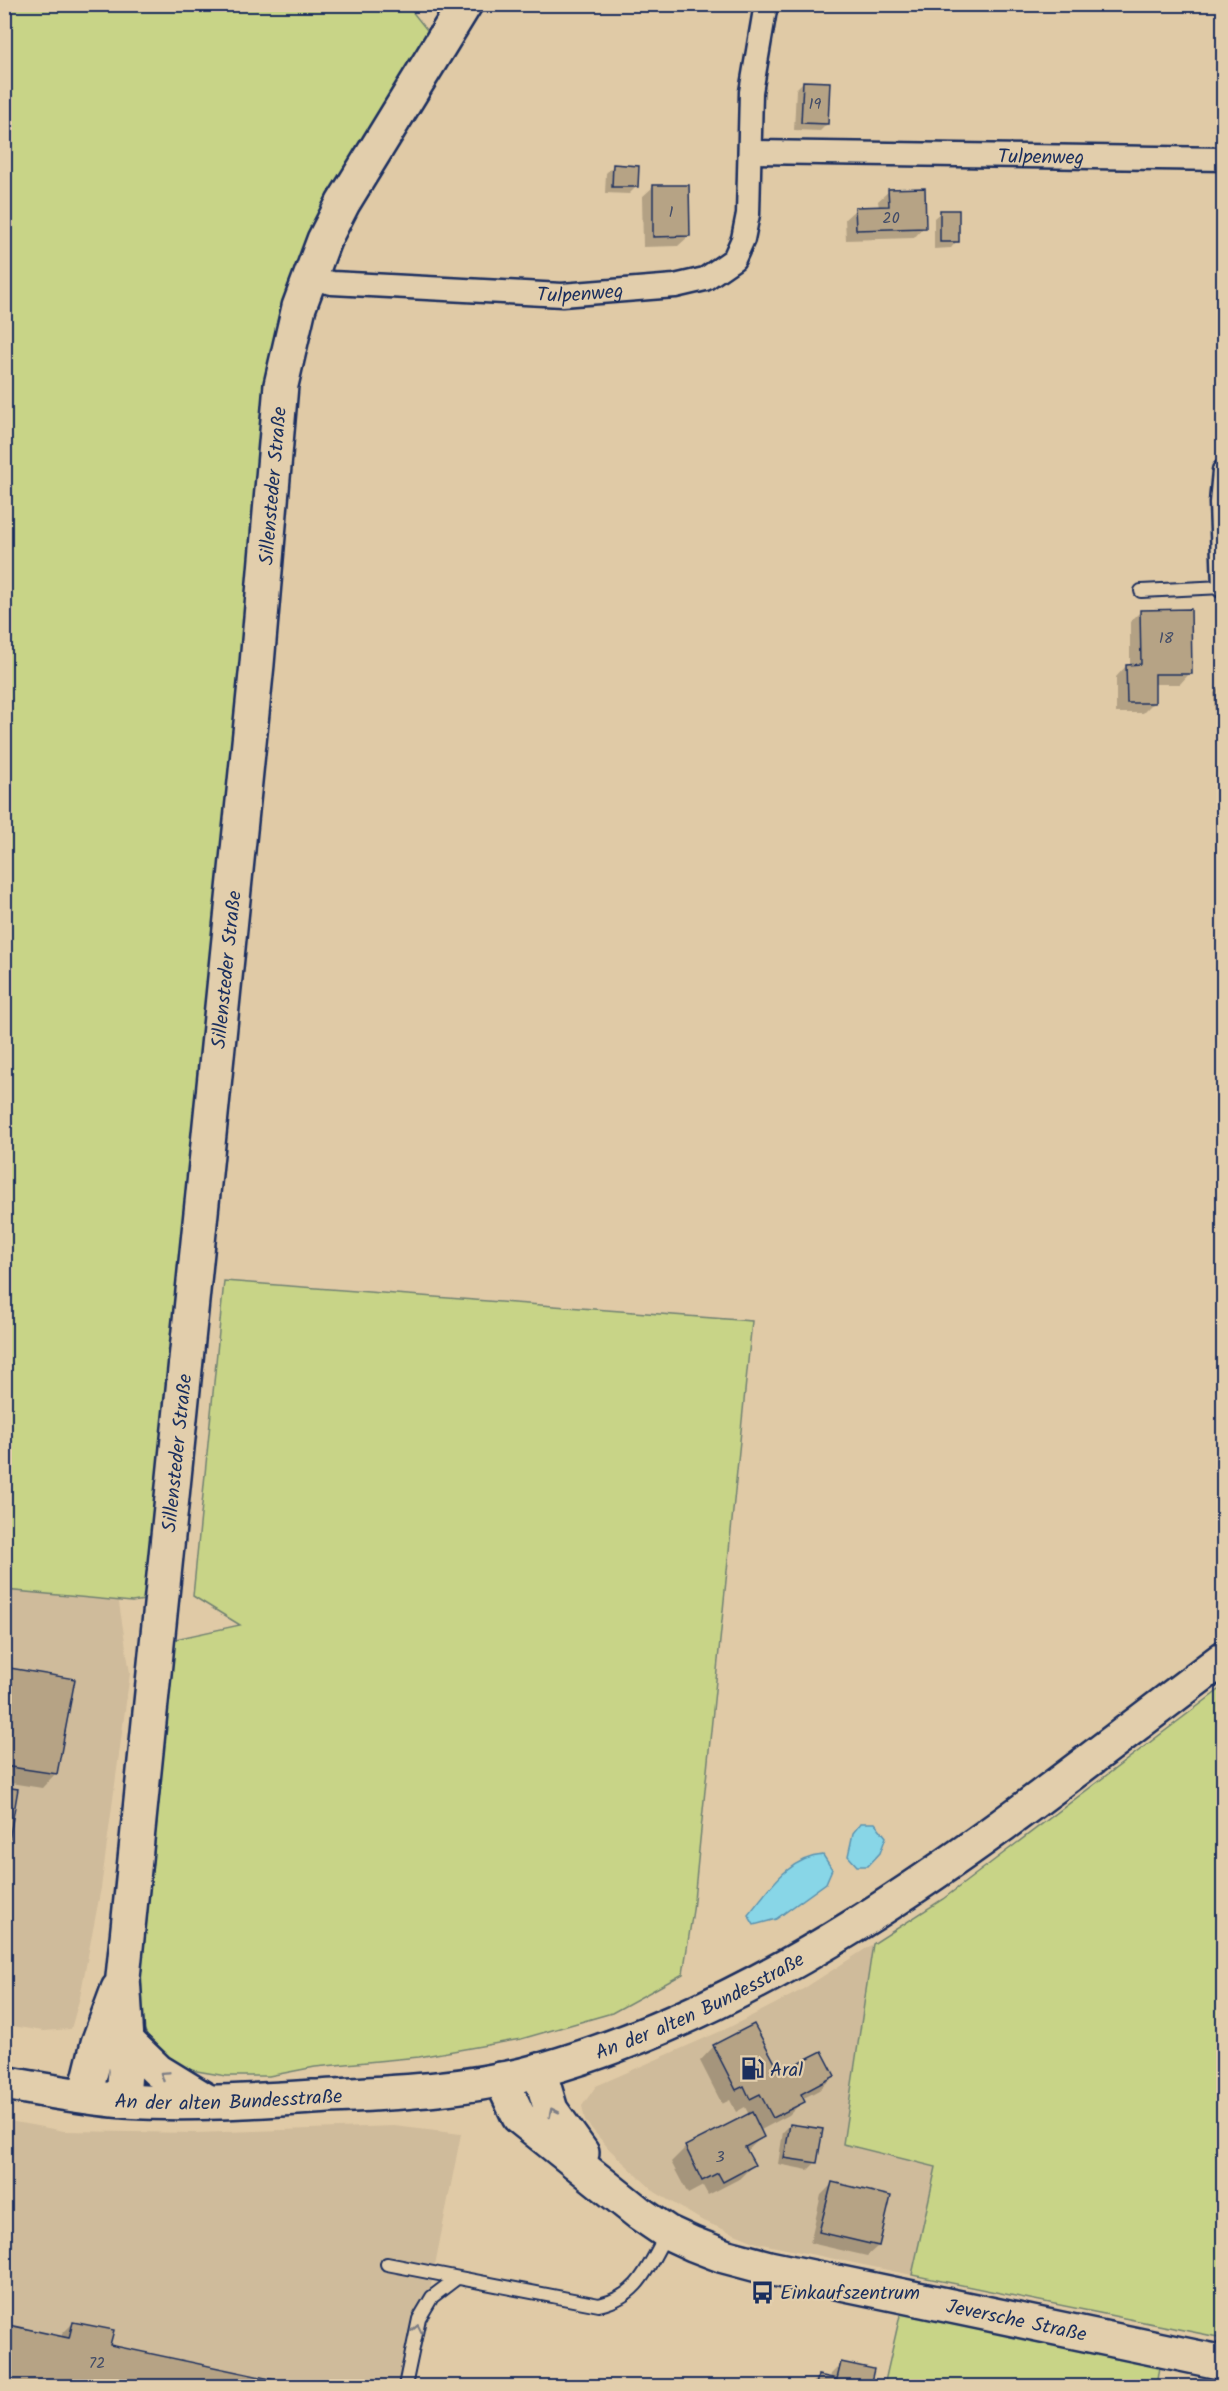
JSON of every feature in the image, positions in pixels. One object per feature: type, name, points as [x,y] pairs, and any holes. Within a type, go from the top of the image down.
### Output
[{"type":"street","name":"Sillensteder Straße","points":[[123,2100],[127,2041],[123,1977],[256,664],[281,385],[299,307],[309,278],[342,203],[465,4]]},
{"type":"street","name":"Tulpenweg","points":[[309,278],[332,283],[561,295],[675,286],[705,279],[734,259],[743,238],[748,214],[751,92],[766,4]]},
{"type":"street","name":"Tulpenweg","points":[[750,152],[1224,159]]},
{"type":"street","points":[[1223,587],[1221,503],[1224,471]]},
{"type":"street","name":"An der alten Bundesstraße","points":[[4,2083],[123,2100],[207,2101],[390,2093],[501,2079],[539,2070],[648,2032],[784,1968],[882,1908],[976,1844],[1224,1658]]},
{"type":"street","name":"Sillensteder Straße","points":[[85,2096],[98,2043],[123,1977]]},
{"type":"street","points":[[127,2041],[158,2071],[207,2101]]},
{"type":"street","name":"Jeversche Straße","points":[[539,2070],[551,2110],[612,2193]]},
{"type":"street","name":"Jeversche Straße","points":[[501,2079],[519,2117],[612,2193],[667,2232],[724,2256],[769,2268],[1224,2363]]},
{"type":"lane","points":[[1142,591],[1223,587]]},
{"type":"lane","points":[[387,2264],[598,2305],[616,2301],[632,2290],[667,2232]]},
{"type":"lane","points":[[405,2386],[419,2319],[432,2297],[457,2278]]},
{"type":"shaded area","points":[[4,1587],[118,1597],[130,1673],[101,1888],[80,1997],[71,2029],[43,2031],[5,2025]]},
{"type":"shaded area","points":[[873,1944],[843,2144],[936,2167],[912,2275],[757,2243],[703,2221],[655,2192],[610,2150],[585,2121],[582,2106],[596,2086],[728,2028],[800,1991]]},
{"type":"shaded area","points":[[4,2120],[64,2131],[196,2133],[394,2126],[461,2134],[411,2386],[5,2386]]},
{"type":"green space","points":[[4,5],[407,5],[431,35],[293,301],[151,1599],[132,1602],[5,1590]]},
{"type":"green space","points":[[224,1281],[752,1321],[693,1910],[683,1974],[612,2013],[521,2039],[419,2057],[315,2067],[269,2076],[226,2076],[185,2069],[155,2049],[137,2016],[175,1639],[240,1625],[193,1596]]},
{"type":"green space","points":[[1223,1687],[1223,2338],[912,2275],[936,2167],[843,2144],[873,1944],[943,1899]]},
{"type":"green space","points":[[901,2311],[1159,2367],[1156,2386],[884,2386]]},
{"type":"water","points":[[861,1823],[875,1823],[886,1837],[880,1853],[868,1866],[857,1866],[848,1856],[853,1833]]},
{"type":"water","points":[[823,1855],[832,1869],[826,1883],[776,1919],[754,1925],[748,1915],[771,1886],[799,1862]]},
{"type":"building","points":[[803,81],[830,82],[828,124],[801,123]]},
{"type":"building","points":[[613,164],[639,166],[638,187],[612,187]]},
{"type":"building","points":[[653,185],[689,185],[690,236],[653,237]]},
{"type":"building","points":[[925,188],[926,228],[856,230],[855,207],[889,206],[888,189]]},
{"type":"building","points":[[940,210],[959,210],[959,242],[940,242]]},
{"type":"building","points":[[1191,609],[1192,674],[1155,674],[1155,703],[1127,703],[1126,665],[1141,664],[1140,610]]},
{"type":"building","points":[[4,1667],[75,1679],[57,1774],[4,1766]]},
{"type":"building","points":[[4,1787],[18,1789],[4,1870]]},
{"type":"building","name":"Aral","points":[[754,2024],[780,2072],[822,2051],[835,2076],[801,2094],[805,2102],[773,2118],[760,2094],[750,2099],[744,2086],[736,2090],[713,2045]]},
{"type":"building","points":[[752,2112],[764,2137],[745,2147],[755,2165],[723,2182],[718,2173],[702,2181],[685,2146]]},
{"type":"building","points":[[790,2124],[823,2129],[817,2163],[784,2158]]},
{"type":"building","points":[[832,2182],[891,2196],[879,2246],[819,2232]]},
{"type":"building","points":[[73,2322],[114,2330],[110,2345],[303,2386],[4,2386],[4,2324],[69,2338]]},
{"type":"building","points":[[841,2362],[874,2369],[870,2386],[816,2386],[818,2375],[837,2379]]},
{"type":"building","points":[[305,2379],[340,2386],[303,2386]]},
{"type":"place","name":"Aral","points":[[752,2069]]},
{"type":"place","name":"Einkaufszentrum","points":[[762,2292]]}]
